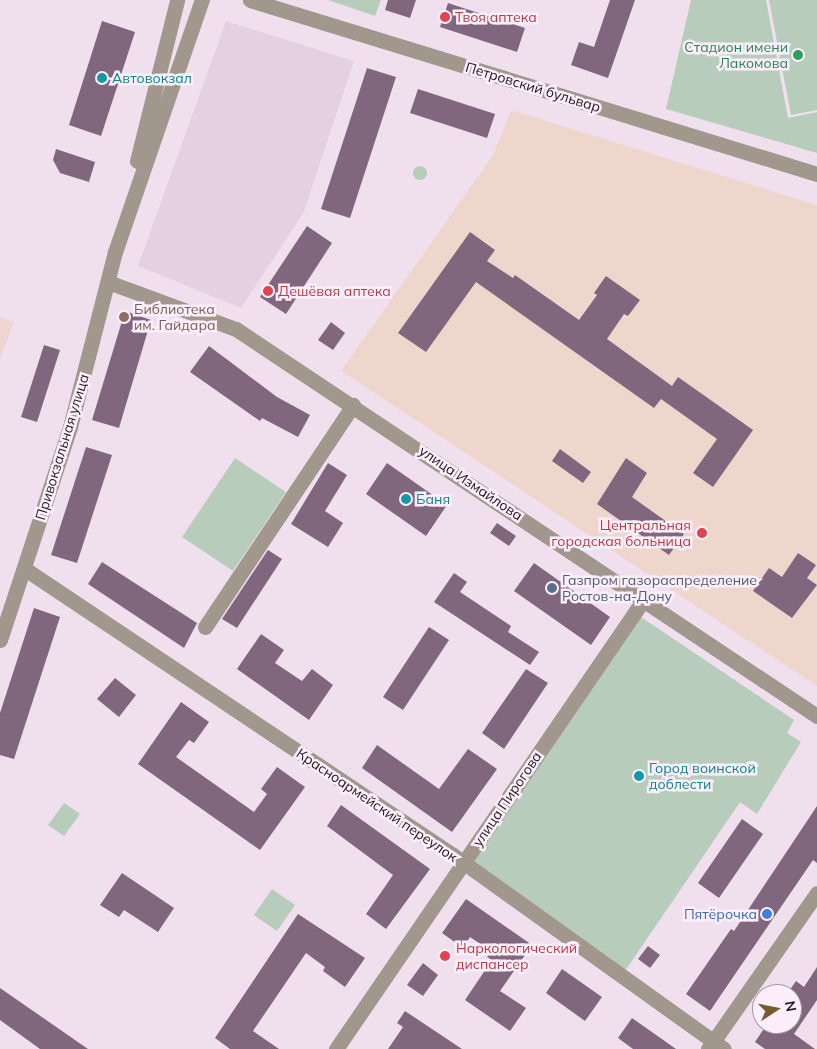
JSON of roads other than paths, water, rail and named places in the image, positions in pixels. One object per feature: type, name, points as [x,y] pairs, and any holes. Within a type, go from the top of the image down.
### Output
[{"type":"street","name":"Привокзальная улица","points":[[0,640],[25,569],[70,427],[108,282],[177,0]]},
{"type":"street","name":"Привокзальная улица","points":[[115,252],[202,0]]},
{"type":"street","name":"Петровский бульвар","points":[[250,0],[817,174]]},
{"type":"street","name":"улица Измайлова","points":[[108,282],[236,329],[353,405],[817,716]]},
{"type":"street","points":[[205,627],[353,405]]},
{"type":"street","name":"Красноармейский переулок","points":[[25,569],[464,863],[715,1047]]},
{"type":"street","name":"улица Пирогова","points":[[336,1049],[644,600]]},
{"type":"street","points":[[715,1047],[817,892]]},
{"type":"place","name":"Твоя аптека","points":[[445,17]]},
{"type":"place","name":"Стадион имени Лакомова","points":[[798,55]]},
{"type":"place","name":"Автовокзал","points":[[102,78]]},
{"type":"place","name":"Дешёвая аптека","points":[[268,291]]},
{"type":"place","name":"Библиотека им. Гайдара","points":[[124,317]]},
{"type":"place","name":"Баня","points":[[406,499]]},
{"type":"place","name":"Центральная городская больница","points":[[702,533]]},
{"type":"place","name":"Газпром газораспределение Ростов-на-Дону","points":[[552,588]]},
{"type":"place","name":"Город воинской доблести","points":[[639,776]]},
{"type":"place","name":"Пятёрочка","points":[[767,914]]},
{"type":"place","name":"Наркологический диспансер","points":[[445,956]]}]
